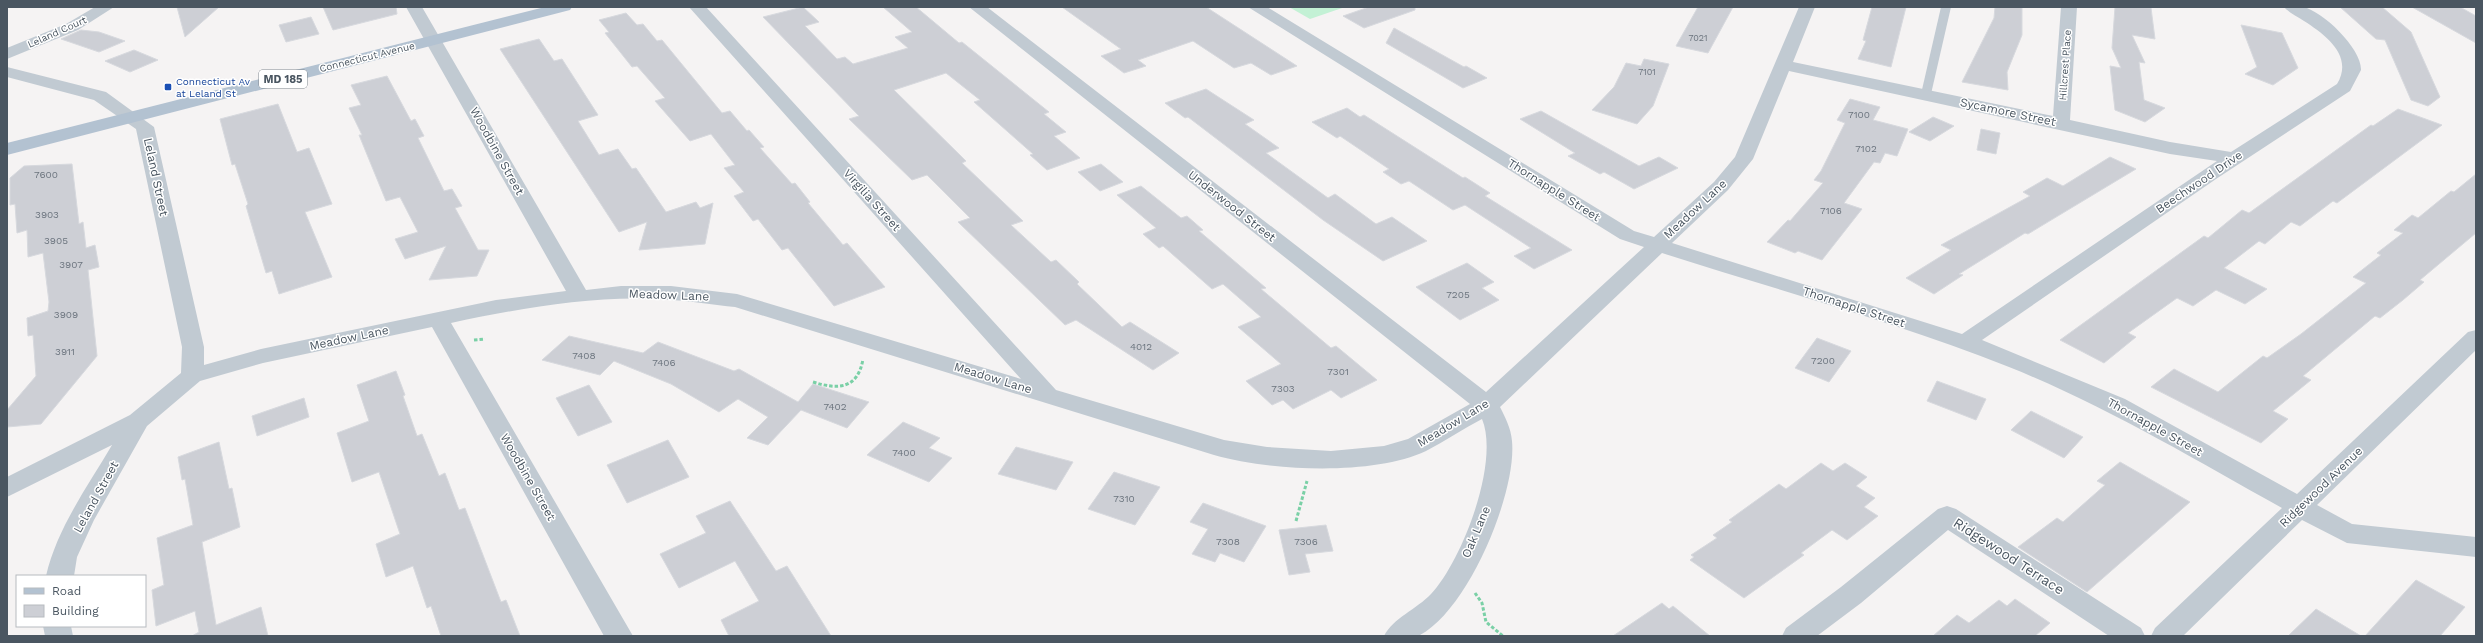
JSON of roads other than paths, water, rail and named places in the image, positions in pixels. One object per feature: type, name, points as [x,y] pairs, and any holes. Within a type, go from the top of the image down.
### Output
[{"type":"main road","name":"Connecticut Avenue","points":[[431,35],[518,7]]},
{"type":"main road","name":"Connecticut Avenue","points":[[7,149],[124,113],[431,35],[564,7]]},
{"type":"main road","name":"Connecticut Avenue","points":[[7,135],[124,113]]},
{"type":"street","name":"Leland Court","points":[[7,54],[72,27],[106,7]]},
{"type":"street","name":"Woodbine Street","points":[[414,7],[579,296]]},
{"type":"street","name":"Virgilia Street","points":[[697,7],[1047,394]]},
{"type":"street","name":"Underwood Street","points":[[977,7],[1487,405]]},
{"type":"street","name":"Thornapple Street","points":[[1256,7],[1628,235],[1965,342],[2018,362],[2117,405],[2347,534],[2476,547]]},
{"type":"street","name":"Meadow Lane","points":[[7,488],[138,421],[192,376],[261,356],[496,307],[579,296],[671,293],[737,301],[1047,394],[1223,449],[1267,456],[1331,460],[1385,455],[1417,445],[1487,405],[1657,244],[1721,186],[1744,159],[1807,7]]},
{"type":"street","name":"Hillcrest Place","points":[[2061,123],[2069,7]]},
{"type":"street","name":"Beechwood Drive","points":[[1965,342],[2233,158],[2344,87],[2351,75],[2352,64],[2337,40],[2320,24],[2292,7]]},
{"type":"street","name":"Sycamore Street","points":[[1783,65],[1926,94],[2170,148],[2233,158]]},
{"type":"street","name":"Leland Street","points":[[7,72],[100,96],[145,127],[193,347],[192,376]]},
{"type":"street","points":[[2170,148],[2190,160],[2209,175]]},
{"type":"street","name":"Woodbine Street","points":[[438,319],[619,636]]},
{"type":"street","name":"Ridgewood Avenue","points":[[2164,636],[2476,337]]},
{"type":"street","name":"Oak Lane","points":[[1398,636],[1446,596],[1486,513],[1497,473],[1500,443],[1496,422],[1487,405]]},
{"type":"street","name":"Leland Street","points":[[60,575],[64,557],[81,520],[138,421]]},
{"type":"street","name":"Ridgewood Terrace","points":[[1796,636],[1851,595],[1947,516],[2131,636]]},
{"type":"lane","points":[[1926,94],[1946,7]]},
{"type":"place","name":"Connecticut Av at Leland St","points":[[168,87]]}]
